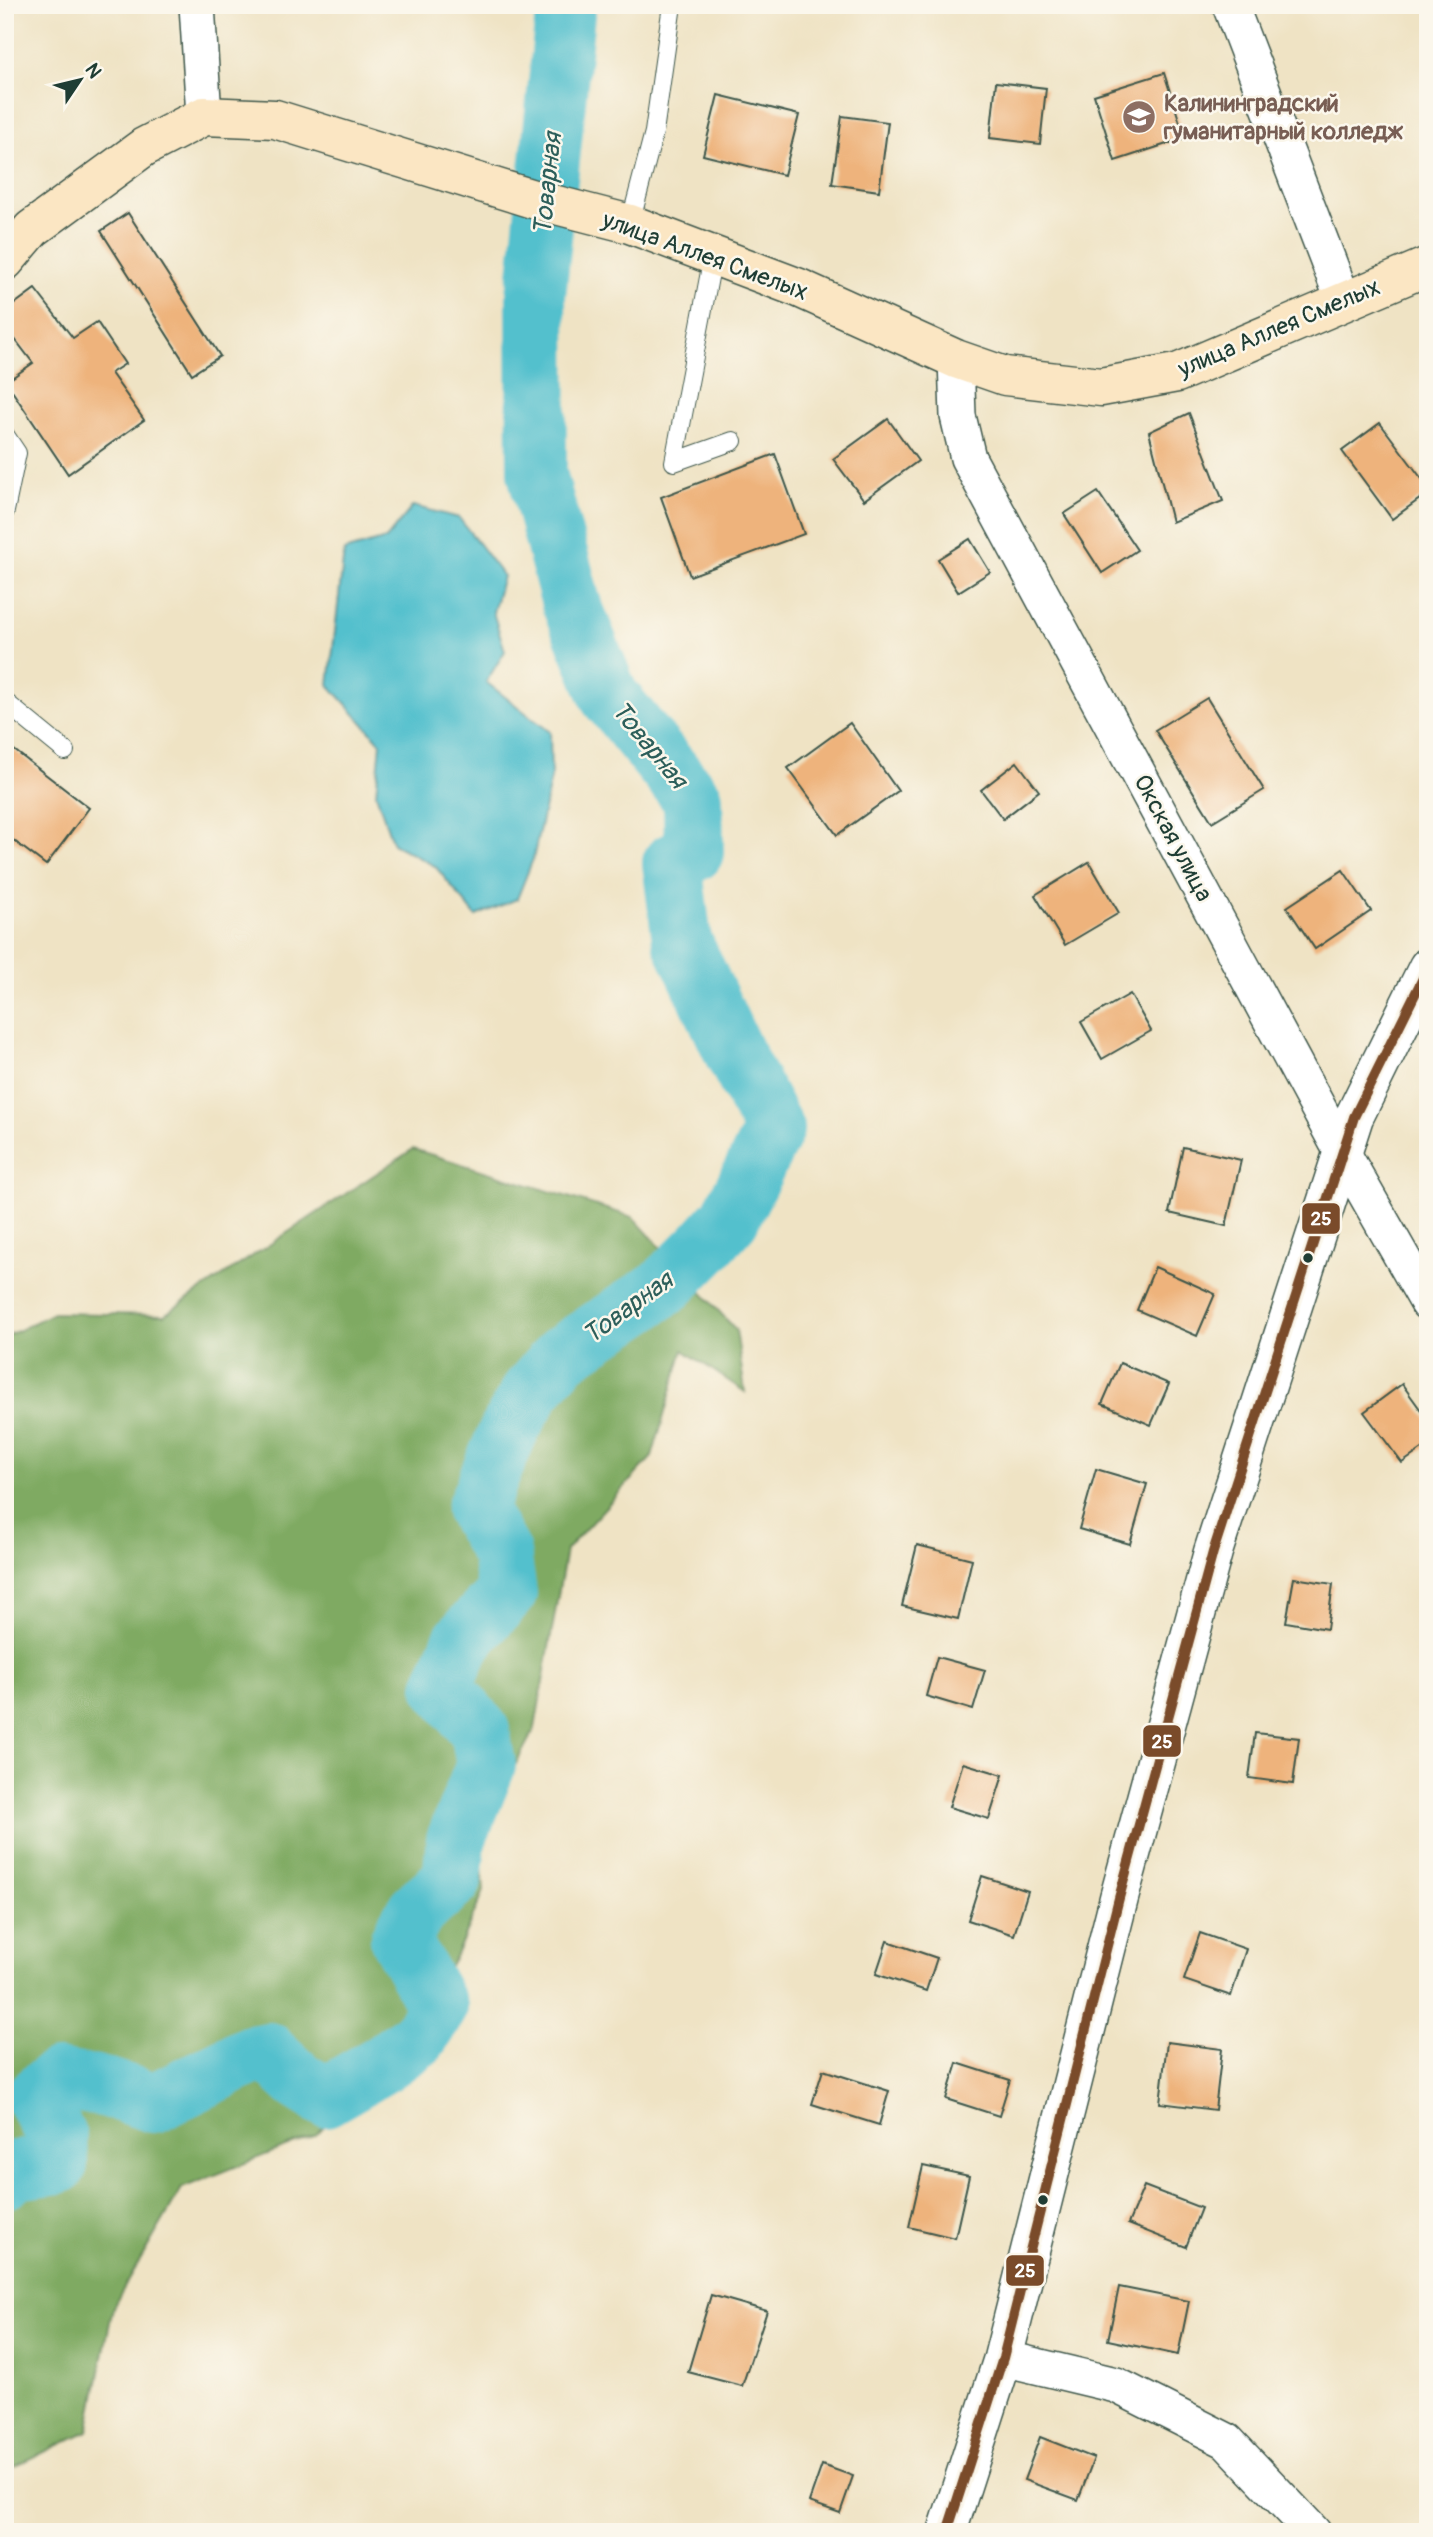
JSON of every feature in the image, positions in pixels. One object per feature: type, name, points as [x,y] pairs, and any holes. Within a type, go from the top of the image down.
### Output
[{"type":"main road","name":"улица Аллея Смелых","points":[[5,261],[32,229],[144,147],[204,117],[275,119],[550,203],[630,224],[799,288],[956,359],[1005,376],[1101,387],[1177,373],[1428,265]]},
{"type":"street","points":[[197,5],[204,117]]},
{"type":"street","points":[[1230,5],[1339,289],[1346,300]]},
{"type":"street","name":"Окская улица","points":[[956,359],[958,416],[968,458],[1342,1152],[1428,1303]]},
{"type":"street","points":[[947,2532],[1003,2358],[1119,1898],[1213,1552],[1354,1116],[1428,967]]},
{"type":"street","points":[[1003,2358],[1116,2385],[1227,2441],[1313,2532]]},
{"type":"lane","points":[[630,224],[654,132],[672,5]]},
{"type":"lane","points":[[713,256],[674,462],[733,441]]},
{"type":"lane","points":[[5,435],[17,453],[5,511]]},
{"type":"lane","points":[[5,702],[65,751]]},
{"type":"green space","points":[[413,1149],[633,1217],[736,1330],[745,1392],[683,1350],[652,1457],[566,1550],[535,1728],[479,1833],[484,1891],[456,1955],[409,2035],[316,2135],[182,2188],[113,2307],[88,2431],[5,2471],[5,1337],[53,1313],[164,1315]]},
{"type":"water","points":[[413,506],[459,518],[503,576],[493,612],[505,651],[486,682],[550,732],[551,778],[533,859],[517,899],[476,916],[435,866],[393,844],[376,794],[381,743],[329,685],[344,551],[386,539]]},
{"type":"building","name":"Калининградский гуманитарный колледж","points":[[1164,73],[1185,138],[1115,161],[1094,95]]},
{"type":"building","points":[[996,82],[1046,88],[1040,144],[990,138]]},
{"type":"building","points":[[718,95],[799,115],[784,175],[703,155]]},
{"type":"building","points":[[842,116],[888,122],[879,191],[832,184]]},
{"type":"building","points":[[128,213],[220,356],[192,374],[101,231]]},
{"type":"building","points":[[35,289],[73,338],[97,322],[125,364],[111,373],[144,420],[68,474],[6,382],[33,363],[5,326],[5,311]]},
{"type":"building","points":[[1189,413],[1223,501],[1172,522],[1149,432]]},
{"type":"building","points":[[888,419],[918,461],[864,500],[833,459]]},
{"type":"building","points":[[1380,423],[1428,487],[1428,493],[1392,519],[1342,451]]},
{"type":"building","points":[[775,454],[804,534],[690,576],[661,497]]},
{"type":"building","points":[[1098,492],[1137,550],[1102,573],[1064,514]]},
{"type":"building","points":[[970,539],[990,572],[958,592],[938,559]]},
{"type":"building","points":[[1207,698],[1264,790],[1212,822],[1155,730]]},
{"type":"building","points":[[850,723],[898,791],[837,835],[788,768]]},
{"type":"building","points":[[5,743],[89,808],[46,865],[5,834]]},
{"type":"building","points":[[1017,762],[1039,791],[1003,819],[981,790]]},
{"type":"building","points":[[1089,862],[1119,913],[1065,945],[1035,895]]},
{"type":"building","points":[[1343,870],[1371,911],[1315,949],[1287,907]]},
{"type":"building","points":[[1130,994],[1151,1031],[1102,1059],[1081,1022]]},
{"type":"building","points":[[1183,1147],[1241,1160],[1226,1226],[1169,1213]]},
{"type":"building","points":[[1155,1267],[1215,1294],[1197,1336],[1137,1310]]},
{"type":"building","points":[[1120,1363],[1169,1384],[1151,1425],[1102,1404]]},
{"type":"building","points":[[1402,1384],[1428,1420],[1428,1445],[1402,1463],[1364,1412]]},
{"type":"building","points":[[1096,1469],[1147,1484],[1130,1544],[1079,1529]]},
{"type":"building","points":[[917,1545],[972,1559],[958,1619],[902,1606]]},
{"type":"building","points":[[1294,1578],[1333,1584],[1327,1629],[1286,1622]]},
{"type":"building","points":[[937,1657],[985,1670],[973,1710],[926,1696]]},
{"type":"building","points":[[1255,1733],[1299,1738],[1293,1784],[1249,1778]]},
{"type":"building","points":[[963,1763],[1003,1775],[989,1819],[949,1807]]},
{"type":"building","points":[[982,1876],[1028,1891],[1014,1935],[968,1920]]},
{"type":"building","points":[[1200,1933],[1246,1949],[1231,1996],[1184,1980]]},
{"type":"building","points":[[887,1941],[937,1958],[926,1991],[876,1974]]},
{"type":"building","points":[[1167,2042],[1222,2049],[1215,2110],[1160,2103]]},
{"type":"building","points":[[957,2063],[1010,2080],[999,2116],[946,2099]]},
{"type":"building","points":[[823,2070],[889,2091],[879,2125],[812,2104]]},
{"type":"building","points":[[923,2166],[969,2176],[955,2238],[909,2227]]},
{"type":"building","points":[[1144,2186],[1201,2208],[1186,2247],[1128,2224]]},
{"type":"building","points":[[1119,2287],[1189,2301],[1178,2355],[1108,2340]]},
{"type":"building","points":[[711,2295],[767,2311],[742,2386],[688,2372]]},
{"type":"building","points":[[1040,2437],[1094,2458],[1078,2500],[1024,2480]]},
{"type":"building","points":[[822,2465],[853,2476],[840,2513],[809,2502]]},
{"type":"waterway","name":"Товарная","points":[[5,2179],[8,2171],[58,2164],[57,2137],[35,2097],[57,2079],[108,2088],[154,2103],[251,2055],[268,2052],[298,2080],[325,2097],[382,2064],[417,2039],[438,2007],[400,1939],[417,1910],[452,1880],[456,1840],[486,1765],[480,1731],[443,1687],[463,1640],[507,1593],[501,1553],[476,1509],[508,1432],[532,1390],[562,1355],[664,1287],[704,1247],[730,1218],[774,1129],[734,1053],[682,941],[672,863],[694,852],[693,799],[609,696],[571,603],[537,473],[536,296],[566,5]]},
{"type":"transit line","name":"25","points":[[947,2532],[1003,2358],[1119,1898],[1213,1552],[1354,1117],[1428,968]]},
{"type":"place","name":"Калининградский гуманитарный колледж","points":[[1139,117]]}]
